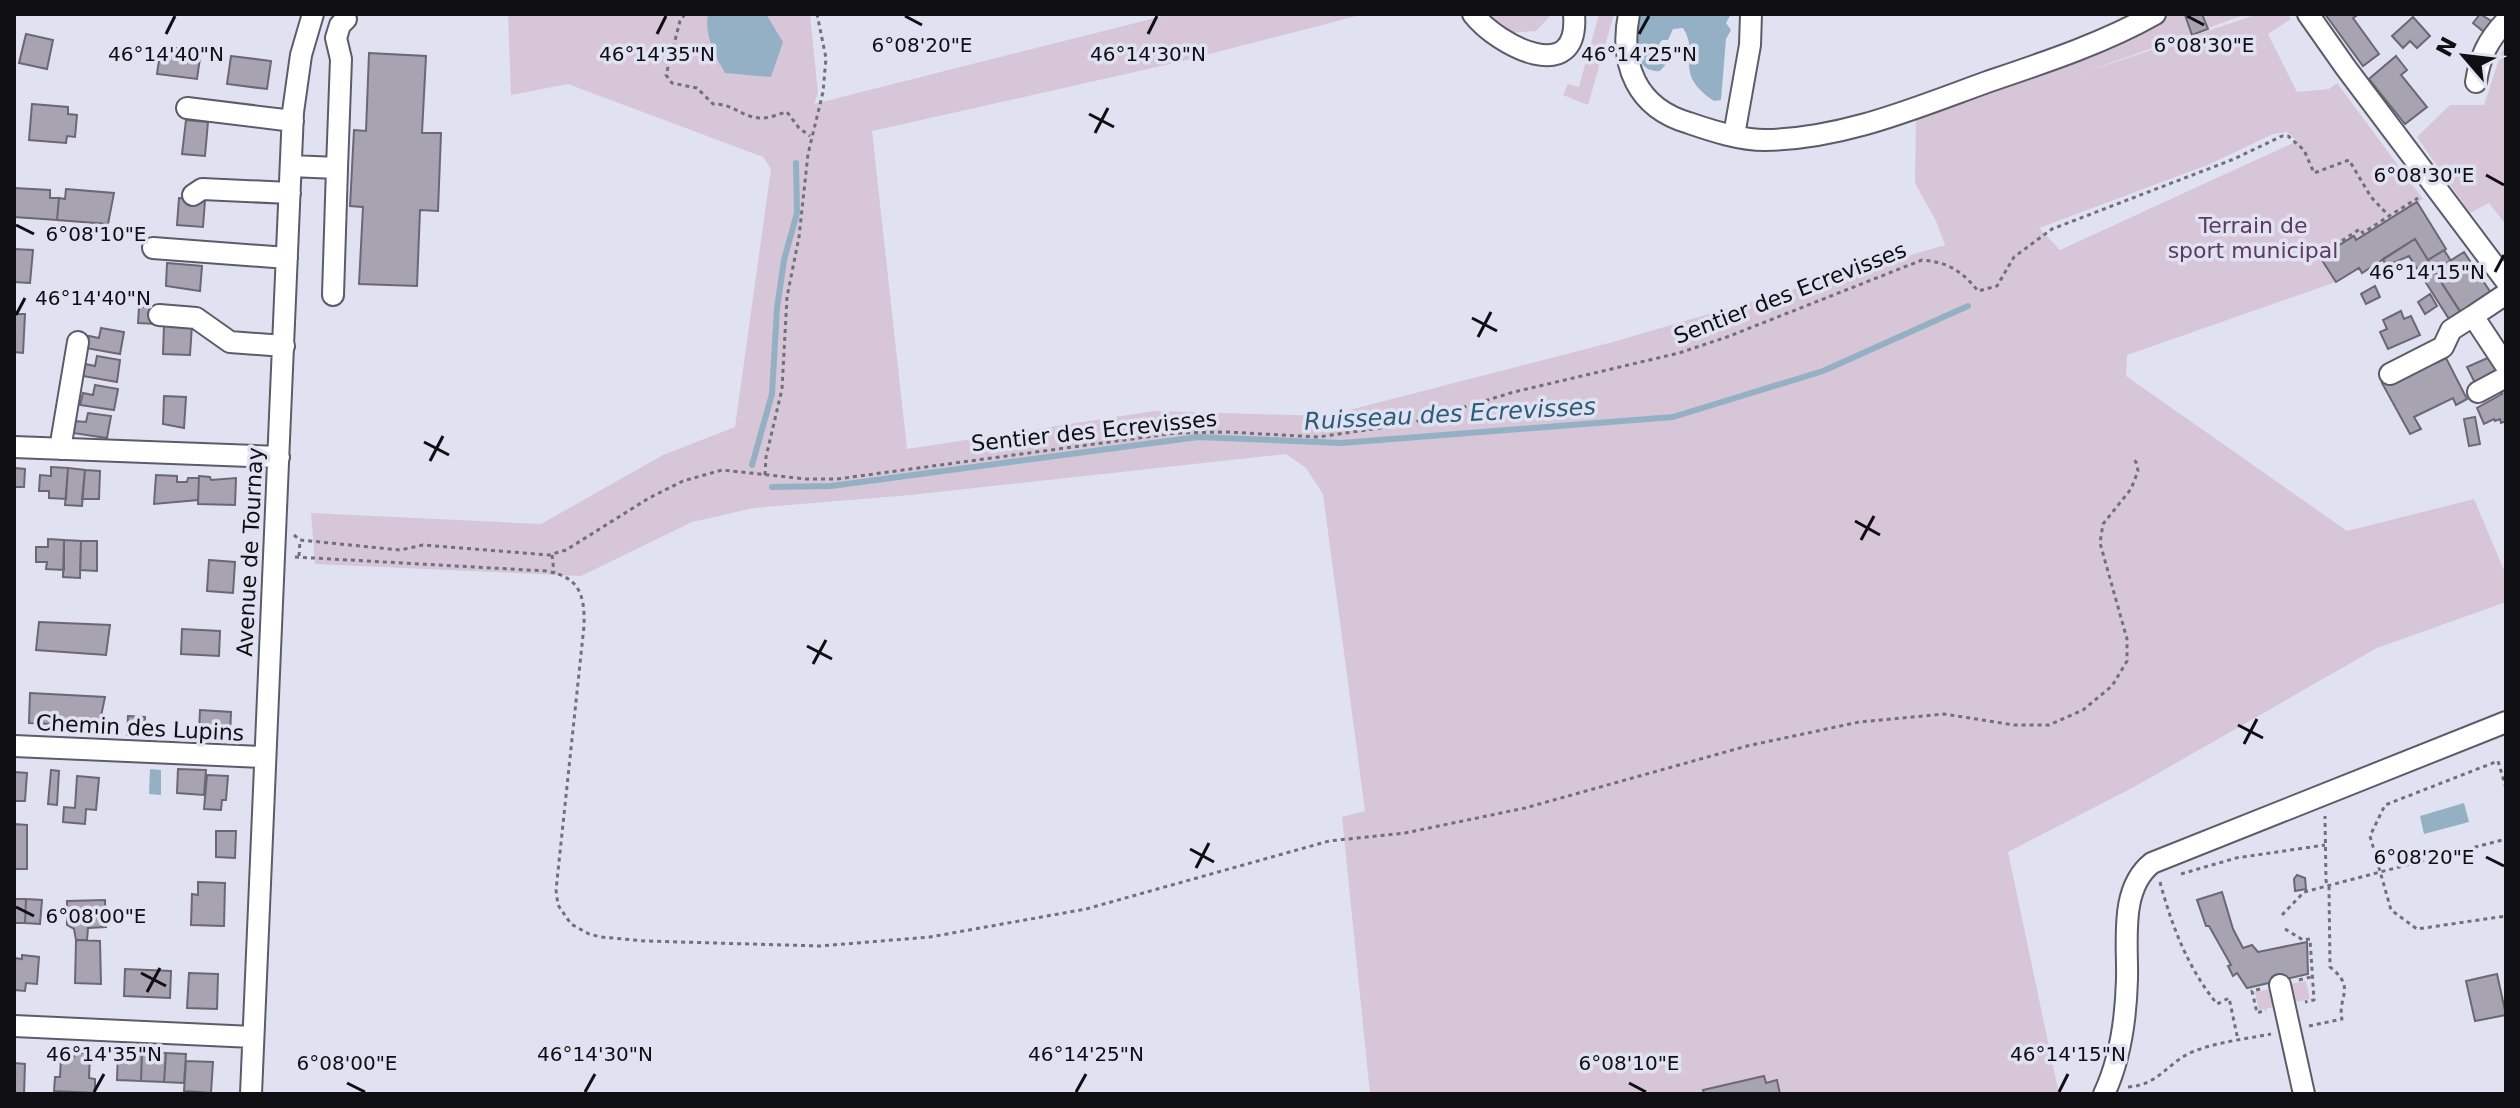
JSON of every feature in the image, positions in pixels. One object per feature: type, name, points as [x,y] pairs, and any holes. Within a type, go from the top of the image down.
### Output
[{"type":"street","name":"Avenue de Tournay","points":[[251,1094],[293,121],[298,70],[313,14]]},
{"type":"street","points":[[1473,14],[1500,39],[1521,51],[1543,56],[1557,54],[1567,47],[1575,32],[1574,14]]},
{"type":"street","points":[[1629,14],[1627,53],[1636,82],[1657,110],[1673,118],[1760,139],[1788,139],[1886,119],[2040,64],[2155,14]]},
{"type":"street","points":[[1734,135],[1750,45],[1751,14]]},
{"type":"street","points":[[2308,14],[2506,281]]},
{"type":"street","points":[[333,295],[341,59],[336,38],[340,25],[346,19]]},
{"type":"street","points":[[2476,82],[2479,62],[2487,43],[2506,21]]},
{"type":"street","points":[[187,108],[293,121]]},
{"type":"street","points":[[291,166],[337,168]]},
{"type":"street","points":[[193,195],[202,189],[290,193]]},
{"type":"street","points":[[153,248],[287,258]]},
{"type":"street","points":[[2390,374],[2443,347],[2451,330],[2506,294]]},
{"type":"street","points":[[159,315],[196,318],[230,342],[284,346]]},
{"type":"street","points":[[2473,316],[2506,366]]},
{"type":"street","points":[[60,449],[78,342]]},
{"type":"street","points":[[2478,392],[2506,377]]},
{"type":"street","points":[[14,447],[279,457]]},
{"type":"street","points":[[2106,1089],[2123,1022],[2130,905],[2134,886],[2144,869],[2152,863],[2506,722]]},
{"type":"street","name":"Chemin des Lupins","points":[[14,746],[264,757]]},
{"type":"street","points":[[2280,985],[2304,1094]]},
{"type":"street","points":[[14,1026],[253,1037]]},
{"type":"path","points":[[685,14],[680,21],[666,75],[672,83],[697,88],[713,104],[728,104],[742,113],[761,118],[787,112],[799,128],[810,136]]},
{"type":"path","points":[[765,475],[766,457],[782,389],[787,297],[799,237],[810,136],[823,92],[824,44],[817,14]]},
{"type":"path","name":"Sentier des Ecrevisses","points":[[552,555],[578,544],[649,498],[683,481],[722,470],[806,479],[837,479],[1176,433],[1227,432],[1318,437],[1408,424],[1528,389],[1679,353],[1922,260],[1943,262],[1969,280],[1978,291],[1997,286],[2014,257],[2052,229],[2234,159],[2282,136],[2288,136],[2304,150],[2314,173],[2349,160],[2371,197],[2389,216]]},
{"type":"path","points":[[2315,258],[2360,229],[2363,233],[2437,187]]},
{"type":"path","points":[[312,558],[554,573],[563,575],[576,586],[584,602],[584,613],[557,875],[558,905],[576,928],[589,934],[620,939],[791,945],[861,944],[970,931],[1086,909],[1329,841],[1405,833],[1525,808],[1747,746],[1859,722],[1944,714],[2014,725],[2049,725],[2083,710],[2112,686],[2127,661],[2127,639],[2100,543],[2103,524],[2131,489],[2138,471],[2132,458]]},
{"type":"path","points":[[289,530],[300,540],[400,550],[423,545],[552,555],[554,573]]},
{"type":"path","points":[[299,558],[300,540]]},
{"type":"path","points":[[2506,788],[2498,761],[2385,805],[2370,836],[2391,910],[2417,929],[2506,916]]},
{"type":"path","points":[[2106,1089],[2145,1085],[2185,1056],[2277,1032],[2288,1025],[2297,1034],[2301,1027],[2342,1019],[2340,1011],[2345,990],[2341,978],[2330,967],[2324,794]]},
{"type":"path","points":[[2282,915],[2304,892],[2506,839]]},
{"type":"path","points":[[2175,876],[2236,858],[2325,845]]},
{"type":"path","points":[[2159,881],[2177,938],[2205,989],[2217,1004],[2229,998],[2238,1040]]},
{"type":"path","points":[[2285,929],[2303,940],[2310,939],[2311,977]]},
{"type":"green space","name":"Terrain de sport municipal","points":[[508,14],[810,14],[818,93],[814,104],[1171,14],[1364,14],[1179,62],[872,131],[907,449],[1154,411],[1326,416],[1613,342],[1945,245],[1915,183],[1916,116],[2164,14],[2247,14],[2077,75],[2258,14],[2287,14],[2291,19],[2268,34],[2297,92],[2329,89],[2337,83],[2423,199],[2356,240],[2353,236],[2320,257],[2336,282],[2127,355],[2126,376],[2347,531],[2474,499],[2506,575],[2506,602],[2377,648],[2134,787],[2008,852],[2059,1094],[1370,1094],[1342,817],[1365,811],[1323,494],[1306,468],[1286,454],[910,495],[754,508],[692,522],[581,576],[315,564],[311,513],[541,524],[663,455],[735,427],[771,169],[763,157],[568,84],[511,95]],"holes":[[[2287,132],[2297,141],[2060,250],[2039,228],[2210,164],[2273,134]]]},
{"type":"green space","points":[[1483,14],[1552,14],[1536,31],[1506,33]]},
{"type":"green space","points":[[1599,14],[1614,14],[1588,105],[1563,95],[1568,84],[1579,87]]},
{"type":"green space","points":[[2506,47],[2506,225],[2489,203],[2470,213],[2417,137],[2450,105],[2484,105],[2501,53]]},
{"type":"green space","points":[[2306,981],[2310,999],[2290,1003],[2286,985]]},
{"type":"green space","points":[[2275,988],[2279,1006],[2259,1010],[2255,992]]},
{"type":"water","points":[[708,14],[766,14],[783,42],[771,77],[725,73],[709,37]]},
{"type":"water","points":[[1639,14],[1731,14],[1726,23],[1731,30],[1726,39],[1721,100],[1714,101],[1694,81],[1690,73],[1688,38],[1683,28],[1673,29],[1668,40],[1662,40],[1659,44],[1662,52],[1667,54],[1667,63],[1660,71],[1644,66],[1637,50]]},
{"type":"water","points":[[150,769],[161,770],[161,795],[149,794]]},
{"type":"water","points":[[2464,803],[2469,822],[2424,834],[2420,816]]},
{"type":"building","points":[[2202,14],[2208,29],[2192,35],[2185,15]]},
{"type":"building","points":[[2325,14],[2359,14],[2353,18],[2379,54],[2363,66]]},
{"type":"building","points":[[2480,14],[2493,22],[2484,32],[2473,23]]},
{"type":"building","points":[[2413,17],[2430,36],[2417,48],[2410,41],[2403,48],[2392,36]]},
{"type":"building","points":[[26,34],[53,40],[47,69],[19,63]]},
{"type":"building","points":[[161,46],[201,51],[197,79],[157,74]]},
{"type":"building","points":[[369,53],[426,56],[422,133],[441,133],[438,211],[420,210],[417,286],[359,284],[363,207],[350,206],[354,130],[366,131]]},
{"type":"building","points":[[231,56],[271,61],[267,89],[227,84]]},
{"type":"building","points":[[2396,56],[2407,70],[2401,75],[2427,107],[2405,124],[2369,79]]},
{"type":"building","points":[[32,104],[68,107],[68,114],[77,115],[75,137],[67,136],[66,143],[29,140]]},
{"type":"building","points":[[186,120],[208,122],[205,156],[182,154]]},
{"type":"building","points":[[14,188],[50,190],[50,198],[59,198],[57,220],[14,217]]},
{"type":"building","points":[[66,189],[114,193],[108,224],[57,220],[59,198],[65,199]]},
{"type":"building","points":[[179,198],[205,200],[203,227],[177,225]]},
{"type":"building","points":[[2417,202],[2446,249],[2428,260],[2415,239],[2362,273],[2359,268],[2336,282],[2320,257],[2354,236],[2356,240]]},
{"type":"building","points":[[2415,239],[2428,260],[2444,250],[2451,261],[2434,271],[2460,311],[2449,319],[2409,256],[2386,266],[2383,259]]},
{"type":"building","points":[[14,249],[33,250],[30,283],[14,282]]},
{"type":"building","points":[[2464,252],[2491,293],[2461,313],[2434,271]]},
{"type":"building","points":[[167,263],[202,266],[200,291],[166,286]]},
{"type":"building","points":[[2375,286],[2380,297],[2366,304],[2361,294]]},
{"type":"building","points":[[2430,294],[2437,306],[2425,314],[2418,302]]},
{"type":"building","points":[[139,307],[159,307],[158,324],[138,323]]},
{"type":"building","points":[[2401,311],[2404,319],[2411,316],[2420,335],[2388,349],[2380,332],[2387,329],[2383,320]]},
{"type":"building","points":[[14,314],[25,314],[23,353],[14,352]]},
{"type":"building","points":[[164,324],[192,325],[190,355],[163,354]]},
{"type":"building","points":[[101,328],[124,332],[120,354],[86,348],[89,336],[99,338]]},
{"type":"building","points":[[97,356],[120,360],[117,382],[83,376],[85,364],[95,366]]},
{"type":"building","points":[[2492,356],[2501,373],[2476,385],[2467,367]]},
{"type":"building","points":[[2434,358],[2436,363],[2446,358],[2467,399],[2456,405],[2453,398],[2414,417],[2421,429],[2410,434],[2382,383]]},
{"type":"building","points":[[95,385],[118,389],[114,410],[80,405],[83,393],[93,395]]},
{"type":"building","points":[[2506,385],[2506,421],[2501,423],[2500,419],[2494,419],[2484,424],[2477,408],[2502,394],[2499,389]]},
{"type":"building","points":[[164,396],[186,397],[184,428],[163,424]]},
{"type":"building","points":[[88,413],[111,416],[107,438],[73,433],[75,421],[86,422]]},
{"type":"building","points":[[2475,417],[2480,444],[2469,446],[2464,419]]},
{"type":"building","points":[[51,467],[68,468],[66,499],[49,498],[49,491],[39,491],[40,475],[51,476]]},
{"type":"building","points":[[14,468],[25,469],[24,487],[14,487]]},
{"type":"building","points":[[68,468],[85,470],[82,506],[65,505]]},
{"type":"building","points":[[85,470],[100,471],[99,499],[82,499]]},
{"type":"building","points":[[156,475],[177,476],[177,482],[199,478],[198,500],[154,504]]},
{"type":"building","points":[[199,476],[210,477],[211,480],[236,478],[235,505],[198,504]]},
{"type":"building","points":[[48,539],[64,540],[64,570],[46,569],[47,562],[36,562],[36,547],[48,547]]},
{"type":"building","points":[[64,540],[81,541],[80,578],[63,577]]},
{"type":"building","points":[[81,541],[97,541],[97,571],[80,570]]},
{"type":"building","points":[[209,560],[235,562],[233,593],[207,591]]},
{"type":"building","points":[[39,622],[110,625],[106,655],[36,650]]},
{"type":"building","points":[[182,629],[220,631],[219,656],[181,654]]},
{"type":"building","points":[[30,693],[105,697],[99,726],[29,723]]},
{"type":"building","points":[[200,710],[231,712],[230,735],[199,733]]},
{"type":"building","points":[[128,716],[145,717],[144,736],[127,735]]},
{"type":"building","points":[[178,769],[206,770],[204,795],[177,793]]},
{"type":"building","points":[[51,770],[59,771],[57,805],[48,804]]},
{"type":"building","points":[[14,772],[27,773],[25,801],[14,801]]},
{"type":"building","points":[[207,775],[228,776],[226,800],[222,800],[221,810],[204,809]]},
{"type":"building","points":[[77,776],[99,778],[96,810],[86,809],[85,824],[63,822],[64,807],[75,808]]},
{"type":"building","points":[[14,824],[27,825],[27,869],[14,869]]},
{"type":"building","points":[[216,831],[236,831],[235,858],[216,857]]},
{"type":"building","points":[[2297,875],[2305,878],[2306,889],[2295,891],[2294,879]]},
{"type":"building","points":[[198,882],[225,883],[224,926],[191,925],[192,894],[198,895]]},
{"type":"building","points":[[2222,892],[2233,929],[2243,948],[2252,945],[2258,952],[2307,942],[2308,974],[2247,988],[2237,973],[2233,976],[2228,966],[2231,965],[2209,926],[2206,926],[2197,900]]},
{"type":"building","points":[[14,899],[26,899],[25,923],[14,923]]},
{"type":"building","points":[[26,899],[42,900],[40,924],[25,923]]},
{"type":"building","points":[[105,900],[106,927],[88,928],[87,940],[76,940],[74,929],[67,925],[67,901]]},
{"type":"building","points":[[76,940],[100,941],[101,984],[75,983]]},
{"type":"building","points":[[22,955],[39,957],[37,984],[26,983],[25,991],[14,990],[14,958],[22,959]]},
{"type":"building","points":[[125,969],[171,971],[170,998],[124,996]]},
{"type":"building","points":[[189,973],[218,974],[217,1009],[187,1008]]},
{"type":"building","points":[[2497,974],[2506,1015],[2475,1021],[2466,981]]},
{"type":"building","points":[[118,1051],[142,1052],[141,1081],[117,1080]]},
{"type":"building","points":[[142,1052],[166,1053],[164,1082],[141,1081]]},
{"type":"building","points":[[74,1053],[90,1053],[89,1078],[95,1079],[95,1093],[54,1091],[55,1077],[60,1077],[61,1057],[74,1057]]},
{"type":"building","points":[[166,1053],[186,1054],[184,1083],[164,1082]]},
{"type":"building","points":[[186,1061],[213,1062],[211,1093],[184,1091]]},
{"type":"building","points":[[14,1063],[25,1064],[24,1094],[14,1094]]},
{"type":"building","points":[[1764,1076],[1766,1083],[1777,1080],[1780,1094],[1704,1094],[1703,1090]]},
{"type":"waterway","name":"Ruisseau des Ecrevisses","points":[[752,465],[772,394],[777,308],[784,260],[797,213],[796,163]]},
{"type":"waterway","name":"Ruisseau des Ecrevisses","points":[[772,487],[831,486],[1198,437],[1341,443],[1673,417],[1823,371],[1968,306]]}]
